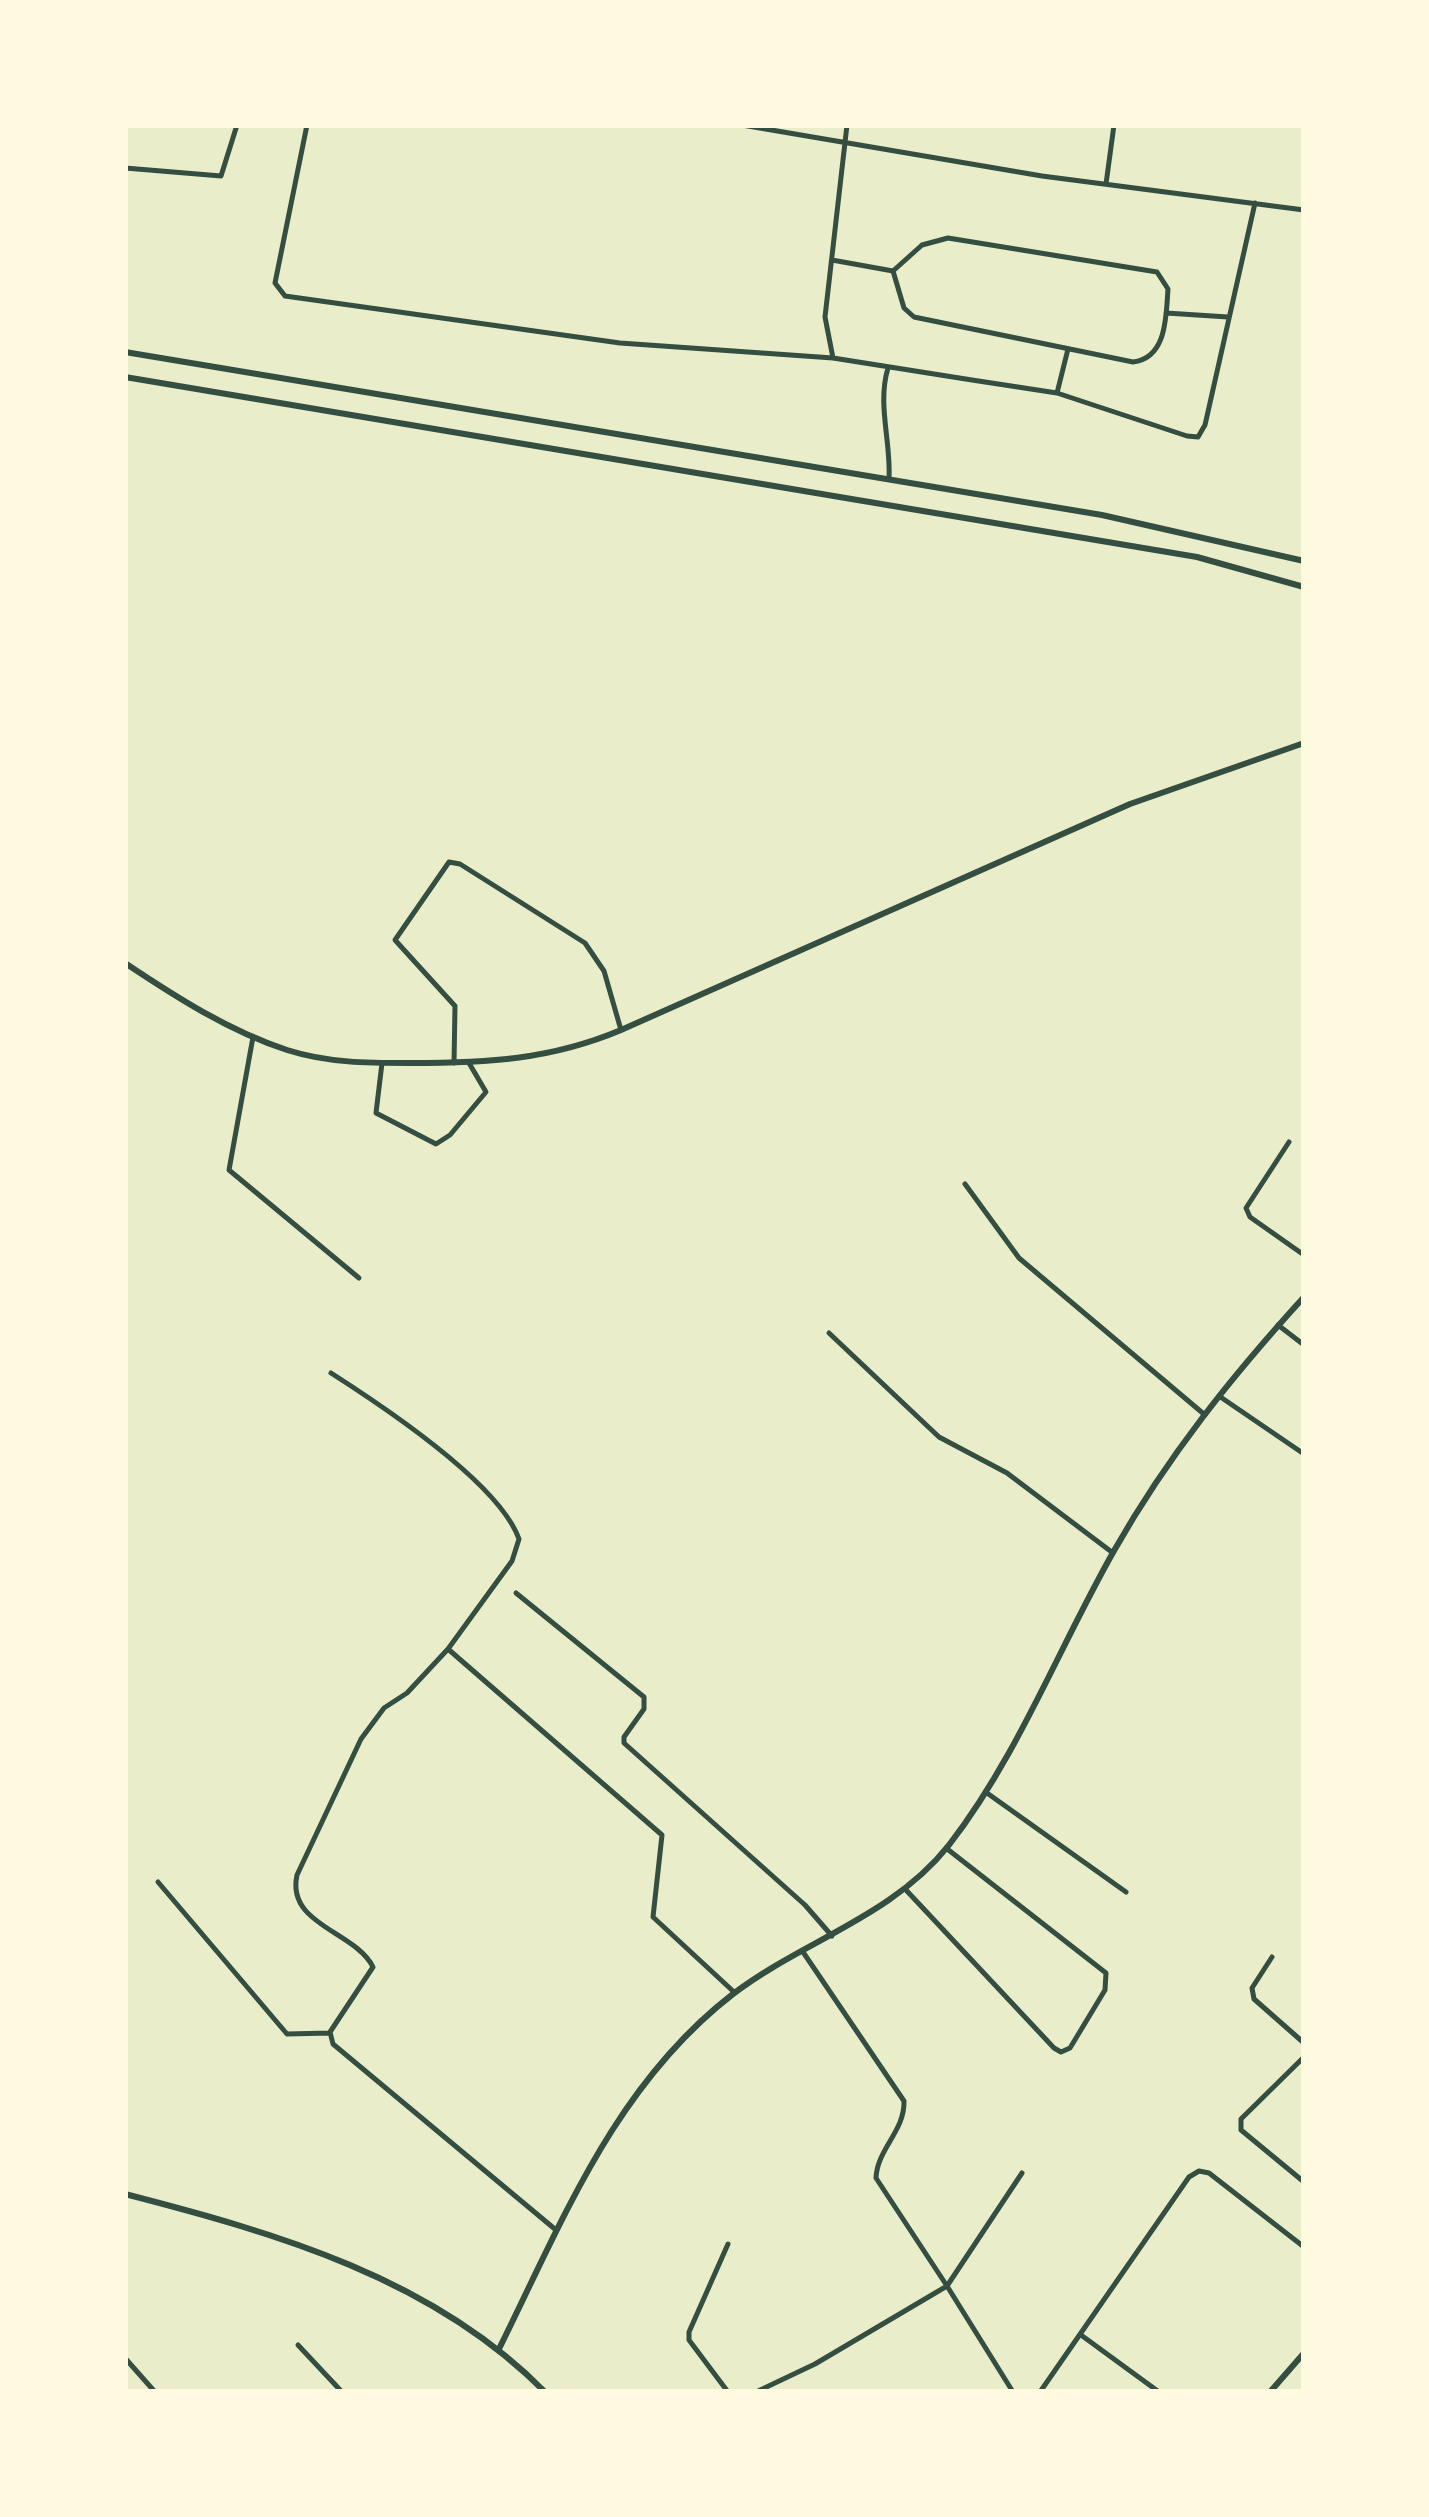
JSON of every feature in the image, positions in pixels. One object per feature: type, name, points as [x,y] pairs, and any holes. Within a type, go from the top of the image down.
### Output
[{"type":"street","points":[[125,168],[222,176],[237,125]]},
{"type":"street","points":[[307,125],[275,282],[285,296],[620,344],[833,358],[1057,393],[1198,436],[1205,426],[1254,203]]},
{"type":"street","points":[[742,125],[1106,184],[1304,210]]},
{"type":"street","points":[[833,358],[825,323],[847,125]]},
{"type":"street","points":[[1106,184],[1114,125]]},
{"type":"street","points":[[832,260],[893,271],[934,240],[1001,245],[1148,268],[1157,272],[1168,288],[1160,345],[1144,360],[925,322],[904,308],[893,271]]},
{"type":"street","points":[[1166,312],[1229,317]]},
{"type":"street","points":[[1057,393],[1068,349]]},
{"type":"street","points":[[125,352],[1102,514],[1304,561]]},
{"type":"street","points":[[888,368],[882,393],[890,438],[889,478]]},
{"type":"street","points":[[125,377],[1197,557],[1304,587]]},
{"type":"street","points":[[125,962],[192,1006],[252,1037],[330,1060],[469,1063],[558,1054],[621,1030],[1130,804],[1304,743]]},
{"type":"street","points":[[454,1063],[455,1006],[395,940],[448,862],[460,864],[585,943],[604,971],[621,1030]]},
{"type":"street","points":[[252,1037],[229,1170],[359,1278]]},
{"type":"street","points":[[382,1063],[376,1113],[436,1144],[450,1135],[486,1092],[469,1063]]},
{"type":"street","points":[[1289,1142],[1246,1208],[1250,1217],[1304,1255]]},
{"type":"street","points":[[965,1184],[1018,1258],[1204,1415]]},
{"type":"street","points":[[500,2350],[556,2230],[629,2101],[688,2033],[735,1993],[906,1890],[946,1848],[987,1793],[1113,1553],[1165,1466],[1217,1394],[1304,1297]]},
{"type":"street","points":[[1278,1325],[1304,1345]]},
{"type":"street","points":[[828,1332],[939,1436],[1007,1473],[1113,1553]]},
{"type":"street","points":[[330,1373],[437,1448],[476,1483],[517,1532],[519,1546],[448,1649],[407,1694],[374,1720],[296,1875],[294,1896],[303,1909],[373,1968],[330,2032],[333,2044],[556,2230]]},
{"type":"street","points":[[1217,1394],[1304,1454]]},
{"type":"street","points":[[516,1592],[644,1697],[644,1709],[624,1737],[630,1750],[736,1841],[832,1936]]},
{"type":"street","points":[[448,1649],[662,1834],[652,1914],[735,1993]]},
{"type":"street","points":[[987,1793],[1126,1892]]},
{"type":"street","points":[[906,1890],[1054,2048],[1062,2052],[1070,2048],[1105,1990],[1106,1973],[946,1848]]},
{"type":"street","points":[[158,1882],[287,2034],[330,2032]]},
{"type":"street","points":[[803,1952],[904,2101],[905,2118],[876,2166],[876,2178],[1012,2392]]},
{"type":"street","points":[[1272,1957],[1252,1988],[1254,1999],[1304,2043]]},
{"type":"street","points":[[1304,2056],[1242,2119],[1240,2130],[1304,2182]]},
{"type":"street","points":[[1040,2392],[1189,2177],[1198,2171],[1209,2173],[1304,2247]]},
{"type":"street","points":[[756,2392],[815,2364],[948,2286],[1022,2173]]},
{"type":"street","points":[[125,2194],[360,2268],[442,2307],[500,2350],[545,2392]]},
{"type":"street","points":[[728,2244],[688,2332],[689,2340],[728,2392]]},
{"type":"street","points":[[1081,2335],[1159,2392]]},
{"type":"street","points":[[298,2345],[342,2392]]},
{"type":"street","points":[[1270,2392],[1304,2353]]},
{"type":"street","points":[[125,2358],[155,2392]]}]
